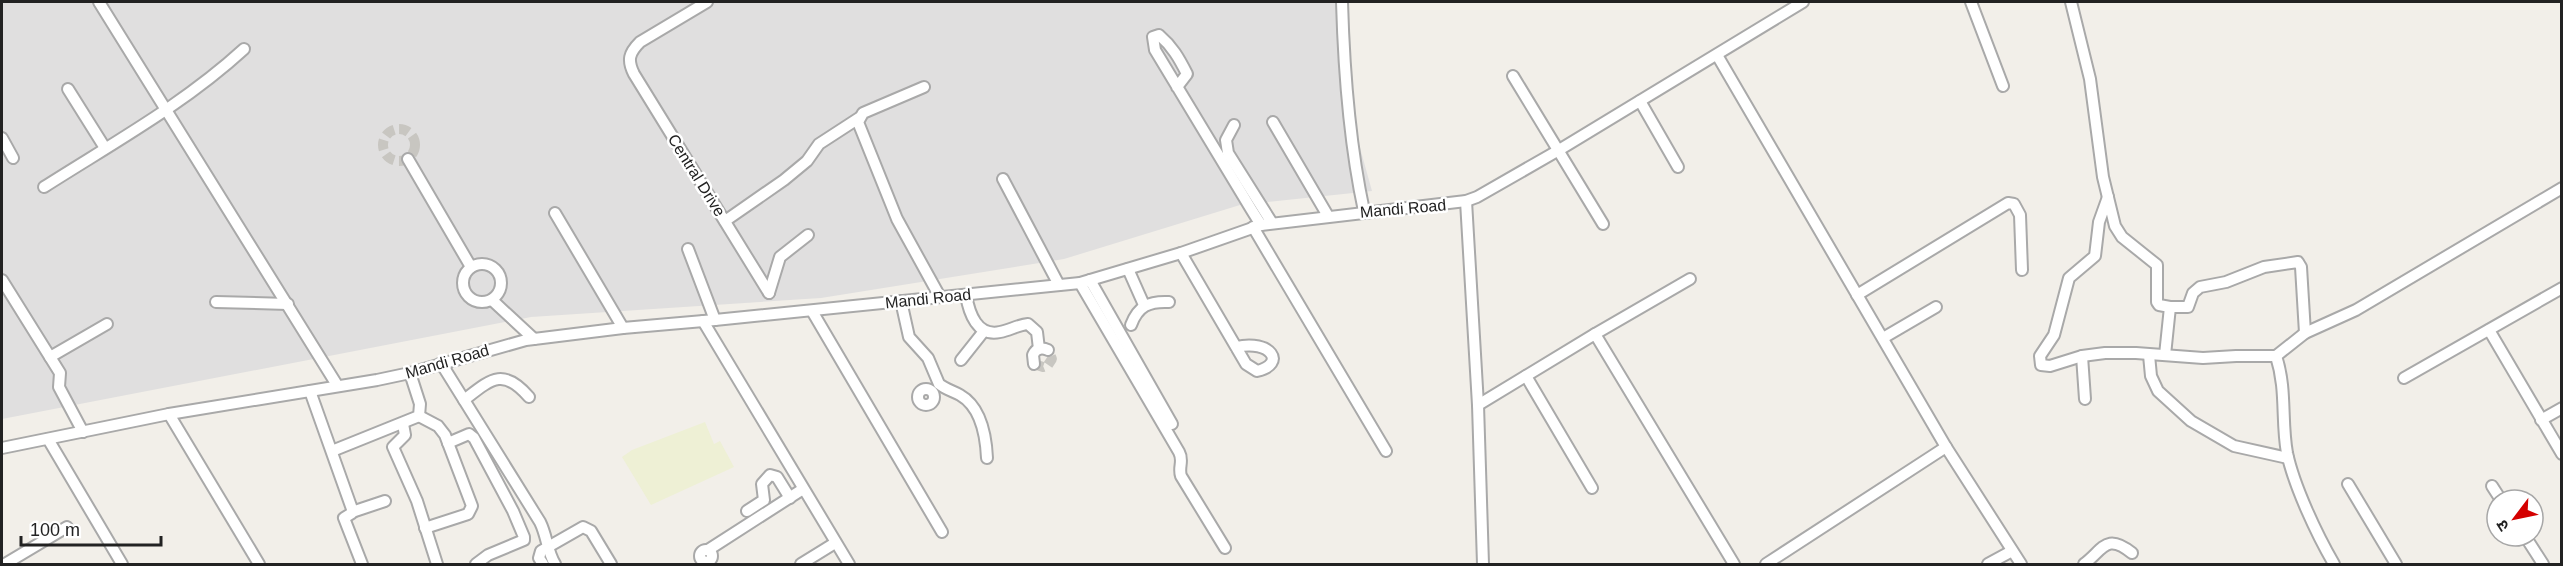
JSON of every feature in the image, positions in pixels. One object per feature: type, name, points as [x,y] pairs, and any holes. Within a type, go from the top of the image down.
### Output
[{"type":"street","points":[[99,2],[337,385]]},
{"type":"street","name":"Central Drive","points":[[707,2],[640,42],[629,56],[630,68],[769,293],[780,257],[808,234]]},
{"type":"street","points":[[1341,2],[1349,124],[1353,160],[1364,211]]},
{"type":"street","name":"Mandi Road","points":[[2,448],[169,414],[410,373],[496,347],[534,339],[622,328],[715,321],[1059,285],[1085,281],[1128,269],[1262,225],[1364,211],[1466,201],[1478,197],[1559,150],[1717,55],[1784,6],[1803,2]]},
{"type":"street","points":[[1971,2],[2003,86]]},
{"type":"street","points":[[2071,2],[2093,95],[2097,142],[2108,197],[2119,234],[2157,265],[2157,302],[2159,305],[2188,307],[2193,293],[2200,288],[2226,282],[2264,267],[2298,262],[2301,267],[2305,333]]},
{"type":"street","points":[[44,187],[167,111],[215,76],[244,49]]},
{"type":"street","points":[[1717,55],[1946,447],[2021,564]]},
{"type":"street","points":[[1513,76],[1603,224]]},
{"type":"street","points":[[725,221],[784,180],[807,161],[819,144],[872,108],[924,87]]},
{"type":"street","points":[[1177,87],[1262,225],[1386,451]]},
{"type":"street","points":[[68,89],[105,148]]},
{"type":"street","points":[[1640,101],[1678,167]]},
{"type":"street","points":[[859,118],[868,152],[897,219],[940,297]]},
{"type":"street","points":[[1273,122],[1328,216]]},
{"type":"street","points":[[1233,124],[1226,140],[1228,153],[1262,225]]},
{"type":"street","points":[[2,138],[13,158]]},
{"type":"street","points":[[408,159],[471,267]]},
{"type":"street","points":[[1003,179],[1059,285]]},
{"type":"street","points":[[2108,197],[2099,222],[2096,256],[2069,278],[2055,332],[2042,352],[2041,366],[2050,366],[2082,356],[2136,353],[2203,358],[2276,356],[2305,333],[2338,319],[2386,293],[2562,188]]},
{"type":"street","points":[[1466,201],[1478,405],[1483,564]]},
{"type":"street","points":[[1857,295],[2008,203],[2014,204],[2020,215],[2022,270]]},
{"type":"street","points":[[555,213],[622,328]]},
{"type":"street","points":[[688,249],[715,321]]},
{"type":"street","points":[[1181,253],[1236,347]]},
{"type":"street","points":[[483,264],[494,268],[499,273],[500,291],[492,300],[475,301],[466,294],[464,277],[471,267],[483,264]]},
{"type":"street","points":[[1128,269],[1144,305]]},
{"type":"street","points":[[1478,405],[1690,279]]},
{"type":"street","points":[[2,280],[60,374],[59,387],[82,432]]},
{"type":"street","points":[[1085,281],[1172,424]]},
{"type":"street","points":[[1085,281],[1179,452],[1182,459],[1179,468],[1181,476],[1225,548]]},
{"type":"street","points":[[2404,378],[2562,288]]},
{"type":"street","points":[[966,295],[968,309],[984,331],[998,333],[1028,324],[1037,332],[1043,349],[1033,355],[1034,364]]},
{"type":"street","points":[[492,300],[534,339]]},
{"type":"street","points":[[901,301],[909,337],[928,358],[935,388],[962,396],[976,413],[985,434],[987,458]]},
{"type":"street","points":[[216,302],[288,304]]},
{"type":"street","points":[[1131,325],[1138,310],[1144,305],[1170,302]]},
{"type":"street","points":[[1883,338],[1936,307]]},
{"type":"street","points":[[2165,355],[2170,307]]},
{"type":"street","points":[[812,311],[942,532]]},
{"type":"street","points":[[703,321],[849,564]]},
{"type":"street","points":[[50,357],[107,324]]},
{"type":"street","points":[[2488,330],[2562,454]]},
{"type":"street","points":[[961,360],[984,331]]},
{"type":"street","points":[[1595,334],[1734,564]]},
{"type":"street","points":[[2148,355],[2151,376],[2158,391],[2191,421],[2234,446],[2289,458]]},
{"type":"street","points":[[2082,356],[2085,399]]},
{"type":"street","points":[[2276,356],[2283,381],[2289,458],[2318,537],[2334,564]]},
{"type":"street","points":[[441,363],[540,522],[555,564]]},
{"type":"street","points":[[410,373],[420,404],[419,416]]},
{"type":"street","points":[[1526,376],[1592,488]]},
{"type":"street","points":[[464,400],[488,381],[497,378],[514,382],[529,397]]},
{"type":"street","points":[[310,391],[352,512]]},
{"type":"street","points":[[2541,420],[2562,408]]},
{"type":"street","points":[[169,414],[259,564]]},
{"type":"street","points":[[332,451],[419,416]]},
{"type":"street","points":[[419,416],[438,426],[448,443],[472,508],[468,514],[425,528]]},
{"type":"street","points":[[403,424],[405,435],[393,447],[417,501],[437,564]]},
{"type":"street","points":[[448,443],[469,434],[474,438],[525,537],[524,540],[487,556],[476,564]]},
{"type":"street","points":[[48,439],[122,564]]},
{"type":"street","points":[[1766,564],[1946,447]]},
{"type":"street","points":[[747,511],[764,500],[762,484],[770,475],[777,477],[790,498]]},
{"type":"street","points":[[2348,484],[2396,564]]},
{"type":"street","points":[[689,564],[803,489]]},
{"type":"street","points":[[362,564],[344,518],[352,512],[385,501]]},
{"type":"street","points":[[4,564],[67,528]]},
{"type":"street","points":[[543,564],[539,554],[548,545],[578,528],[591,531],[610,564]]},
{"type":"street","points":[[801,564],[836,543]]},
{"type":"street","points":[[2084,564],[2108,543],[2120,546],[2132,553]]},
{"type":"street","points":[[2532,548],[2542,564]]},
{"type":"street","points":[[1988,564],[2012,551]]},
{"type":"shaded area","points":[[2,2],[1344,2],[1350,112],[1372,191],[1240,205],[1064,259],[821,298],[531,317],[2,419]]},
{"type":"green space","points":[[705,422],[714,444],[720,441],[734,467],[651,505],[622,457],[632,450]]},
{"type":"tunnel","points":[[399,129],[410,134],[415,145],[410,156],[399,161],[388,156],[383,145],[388,134],[399,129]]},
{"type":"tunnel","points":[[1034,364],[1043,367],[1048,365],[1052,359],[1048,350]]}]
